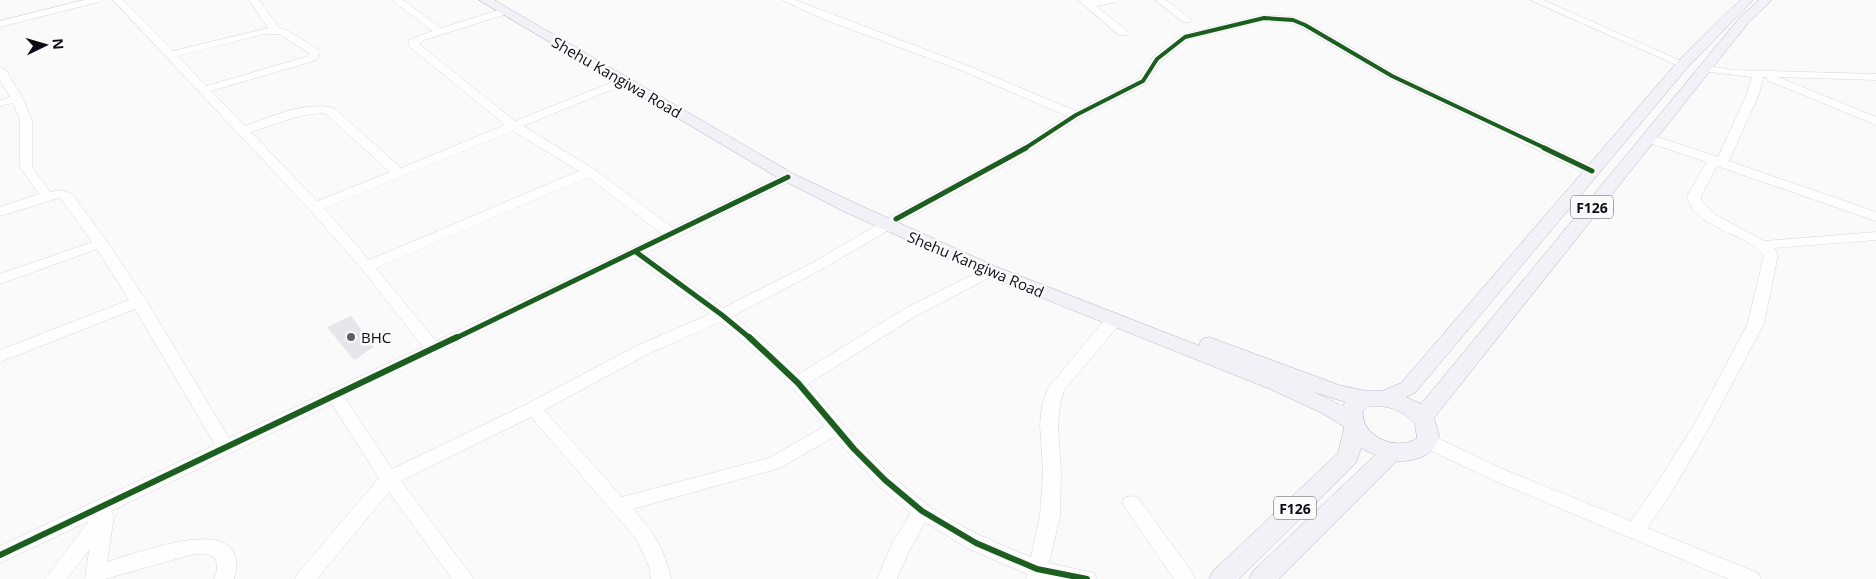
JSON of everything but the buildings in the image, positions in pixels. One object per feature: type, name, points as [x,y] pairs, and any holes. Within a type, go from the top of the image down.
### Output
[{"type":"main road","name":"Shehu Kangiwa Road","points":[[485,0],[501,6],[892,222],[991,271],[1113,321],[1277,384],[1330,408],[1353,424]]},
{"type":"main road","name":"F126","points":[[1222,579],[1348,457],[1354,407],[1408,388],[1683,64],[1747,0]]},
{"type":"main road","name":"F126","points":[[1422,418],[1647,138],[1745,19],[1766,0]]},
{"type":"main road","name":"Shehu Kangiwa Road","points":[[501,6],[788,177],[892,222],[1120,311],[1335,392],[1376,399]]},
{"type":"main road","points":[[1536,238],[1560,247]]},
{"type":"main road","points":[[1353,424],[1370,443],[1393,451],[1411,452],[1427,441],[1429,434],[1427,426],[1422,418],[1412,409],[1376,399]]},
{"type":"main road","name":"F126","points":[[1262,579],[1393,451]]},
{"type":"street","points":[[0,24],[96,0]]},
{"type":"street","points":[[118,0],[315,207],[367,266],[433,348]]},
{"type":"street","points":[[254,0],[275,30]]},
{"type":"street","points":[[397,0],[438,31]]},
{"type":"street","points":[[787,0],[996,81],[1076,115]]},
{"type":"street","points":[[1086,2],[1114,0]]},
{"type":"street","points":[[1160,0],[1187,20]]},
{"type":"street","points":[[1535,0],[1683,64]]},
{"type":"street","points":[[1086,2],[1123,32]]},
{"type":"street","points":[[49,3],[63,8]]},
{"type":"street","points":[[501,6],[415,40],[414,45],[514,126],[589,172],[672,234]]},
{"type":"street","points":[[306,579],[389,479],[533,408],[644,349],[722,315],[819,265],[892,222],[1014,156],[1076,115],[1143,81],[1157,60],[1186,37],[1242,22],[1277,17],[1293,20],[1305,25],[1392,76],[1592,172]]},
{"type":"street","points":[[170,56],[264,31],[275,30],[281,30],[315,52],[306,60],[203,90]]},
{"type":"street","points":[[1705,69],[1777,79],[1876,121]]},
{"type":"street","points":[[0,70],[17,99],[26,120],[26,167],[47,196]]},
{"type":"street","points":[[1757,75],[1857,75],[1876,77]]},
{"type":"street","points":[[1635,530],[1663,490],[1706,420],[1756,323],[1771,255],[1762,245],[1720,224],[1702,210],[1695,202],[1694,196],[1718,161],[1753,94],[1757,75]]},
{"type":"street","points":[[315,207],[624,81]]},
{"type":"street","points":[[0,104],[17,99]]},
{"type":"street","points":[[242,131],[308,111],[330,111],[399,173]]},
{"type":"street","points":[[1647,138],[1876,217]]},
{"type":"street","points":[[367,266],[589,172]]},
{"type":"street","points":[[0,555],[104,510],[225,447],[636,252],[788,177]]},
{"type":"street","points":[[0,212],[47,196],[61,194],[68,196],[101,242],[139,302],[225,447]]},
{"type":"street","points":[[1762,245],[1876,236]]},
{"type":"street","points":[[0,279],[101,242]]},
{"type":"street","points":[[636,252],[722,315],[767,352],[798,383],[854,449],[922,511],[976,543],[1037,574],[1087,579]]},
{"type":"street","points":[[798,383],[911,312],[991,271]]},
{"type":"street","points":[[0,356],[139,302]]},
{"type":"street","points":[[1037,574],[1050,516],[1052,472],[1049,425],[1051,405],[1056,388],[1113,321]]},
{"type":"street","points":[[335,395],[389,479],[464,579]]},
{"type":"street","points":[[533,408],[645,535],[659,567],[661,579]]},
{"type":"street","points":[[619,505],[774,463],[836,428]]},
{"type":"street","points":[[1427,441],[1501,476],[1751,579]]},
{"type":"street","points":[[1131,503],[1183,579]]},
{"type":"street","points":[[104,510],[96,576],[194,546],[208,545],[220,549],[227,558],[228,567],[224,579]]},
{"type":"street","points":[[55,579],[104,510]]},
{"type":"street","points":[[887,579],[900,548],[922,511]]},
{"type":"cycle path","points":[[896,219],[1014,156],[1076,115],[1143,81],[1157,59],[1185,37],[1264,18],[1293,20],[1305,25],[1392,76],[1592,171]]},
{"type":"cycle path","points":[[0,555],[636,252],[788,177]]},
{"type":"cycle path","points":[[636,252],[722,315],[767,352],[798,383],[854,449],[885,480],[922,511],[976,543],[1037,569],[1087,579]]},
{"type":"place","name":"BHC","points":[[351,337]]}]
